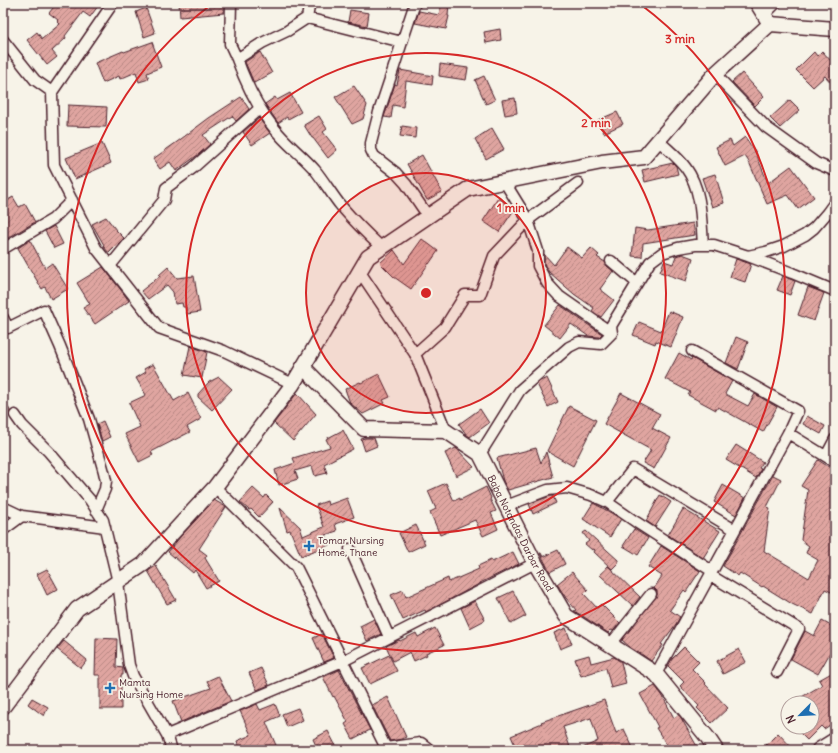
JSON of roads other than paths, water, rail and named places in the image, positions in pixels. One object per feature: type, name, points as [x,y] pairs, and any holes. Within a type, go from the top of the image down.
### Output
[{"type":"street","points":[[113,3],[52,92],[54,165],[96,248],[159,328],[224,351],[293,384]]},
{"type":"street","points":[[231,3],[230,44],[242,74],[260,108],[274,128],[314,170],[341,206],[382,248]]},
{"type":"street","points":[[237,59],[262,43],[288,31],[307,18],[309,3]]},
{"type":"street","points":[[416,3],[379,112],[371,143],[371,150],[374,156],[396,173],[406,184],[428,216]]},
{"type":"street","points":[[757,3],[767,20]]},
{"type":"street","points":[[6,697],[78,609],[144,564],[215,487],[293,384],[368,257],[468,189],[602,162],[644,157],[715,74],[767,20],[776,3]]},
{"type":"street","points":[[307,18],[402,42]]},
{"type":"street","points":[[767,20],[835,29]]},
{"type":"street","points":[[3,40],[35,80],[52,92]]},
{"type":"street","points":[[715,74],[766,127],[816,164],[835,171]]},
{"type":"street","points":[[110,266],[164,200],[166,188],[193,168],[260,108]]},
{"type":"street","points":[[658,140],[685,167],[694,181],[698,194],[704,245]]},
{"type":"street","points":[[504,182],[528,220],[538,251],[538,266],[547,284],[559,296],[612,333]]},
{"type":"street","points":[[415,354],[445,327],[465,295],[480,295],[494,256],[528,220],[578,183]]},
{"type":"street","points":[[3,249],[53,219],[72,200]]},
{"type":"street","points":[[748,256],[784,246],[805,235],[814,228],[835,202]]},
{"type":"street","points":[[612,333],[611,326],[650,262],[662,253],[678,248],[695,245],[714,245],[748,256],[835,291]]},
{"type":"street","points":[[611,261],[637,283]]},
{"type":"street","points":[[303,367],[364,429],[446,431],[415,354],[360,272]]},
{"type":"street","points":[[3,318],[8,328],[44,310],[89,419],[104,472],[106,481],[105,489],[96,510]]},
{"type":"street","points":[[480,454],[520,390],[569,347],[579,342],[601,344],[612,333]]},
{"type":"street","points":[[656,674],[788,434],[798,411],[692,351]]},
{"type":"street","points":[[15,415],[22,425],[60,464],[90,500],[103,520],[118,582],[129,665],[132,676],[166,735],[172,750]]},
{"type":"street","name":"Baba Notandas Darbar Road","points":[[446,431],[480,454],[535,563],[566,616],[656,674],[716,750]]},
{"type":"street","points":[[788,434],[835,462]]},
{"type":"street","points":[[826,456],[835,439]]},
{"type":"street","points":[[607,502],[633,469],[735,530]]},
{"type":"street","points":[[215,487],[296,567],[386,748],[421,743],[430,750]]},
{"type":"street","points":[[506,506],[548,490],[567,488],[591,495],[607,502],[711,573],[799,629],[777,672]]},
{"type":"street","points":[[3,507],[22,516],[105,527]]},
{"type":"street","points":[[3,530],[22,516]]},
{"type":"street","points":[[350,549],[389,638]]},
{"type":"street","points":[[166,735],[343,661],[535,563]]},
{"type":"street","points":[[610,645],[651,594]]},
{"type":"street","points":[[819,750],[835,740]]},
{"type":"place","name":"Tomar Nursing Home, Thane","points":[[309,546]]},
{"type":"place","name":"Mamta Nursing Home","points":[[110,688]]}]
